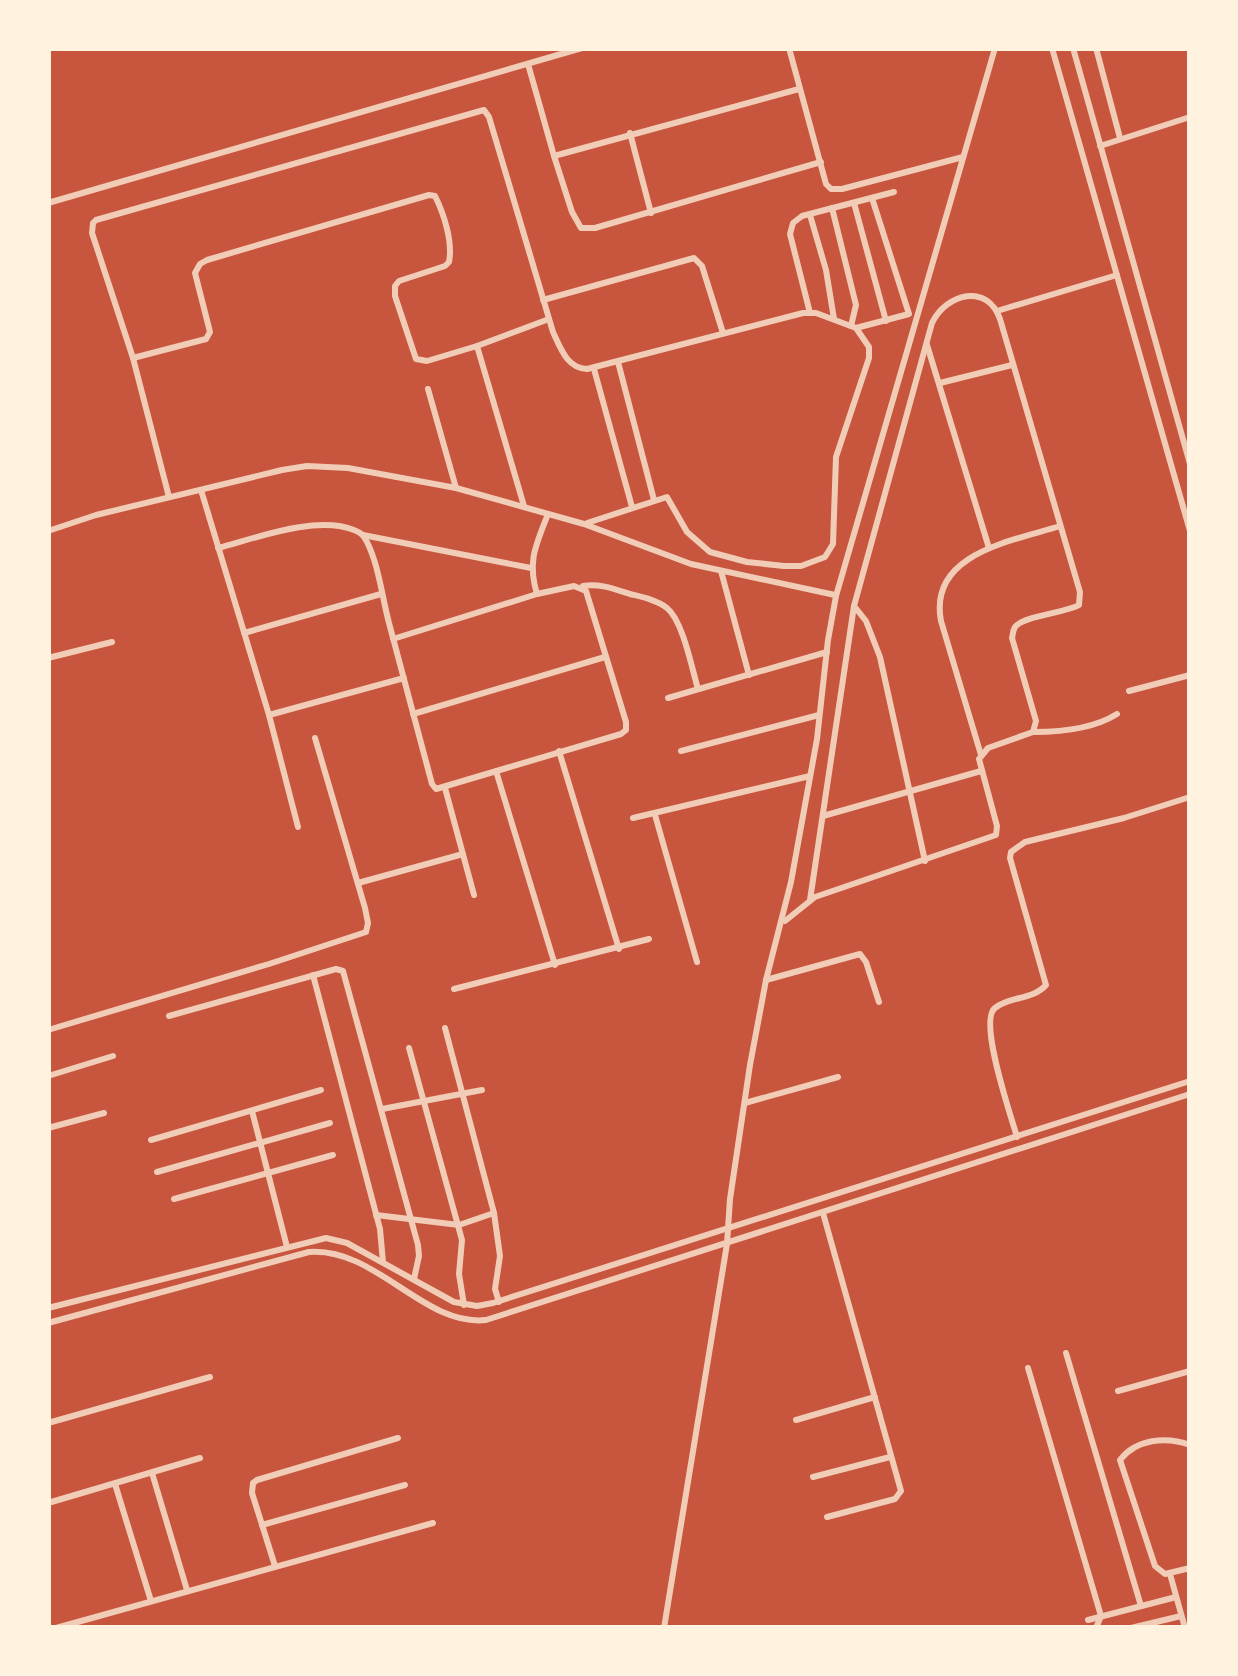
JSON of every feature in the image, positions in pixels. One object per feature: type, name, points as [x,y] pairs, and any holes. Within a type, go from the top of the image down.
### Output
[{"type":"street","points":[[48,203],[582,48]]},
{"type":"street","points":[[789,48],[831,189],[964,157]]},
{"type":"street","points":[[664,1628],[727,1244],[745,1103],[810,776],[836,596],[995,48]]},
{"type":"street","points":[[1052,48],[1190,531]]},
{"type":"street","points":[[1073,48],[1190,464]]},
{"type":"street","points":[[1096,48],[1120,138]]},
{"type":"street","points":[[528,63],[554,156],[581,228],[651,213],[821,162]]},
{"type":"street","points":[[554,156],[800,89]]},
{"type":"street","points":[[170,497],[93,224],[480,109],[489,117],[549,319],[561,350],[574,366],[594,369],[810,313],[854,327],[868,346],[869,358],[836,457],[832,544],[825,557],[784,566],[710,552],[687,532],[668,497],[584,524]]},
{"type":"street","points":[[1100,146],[1190,117]]},
{"type":"street","points":[[630,133],[651,213]]},
{"type":"street","points":[[810,313],[790,234],[793,223],[810,214],[894,192]]},
{"type":"street","points":[[133,358],[206,340],[210,332],[195,273],[200,264],[430,195],[438,200],[452,256],[445,266],[394,286],[416,359],[428,361],[549,319]]},
{"type":"street","points":[[854,327],[909,314],[872,198]]},
{"type":"street","points":[[854,202],[886,320]]},
{"type":"street","points":[[832,208],[856,305],[854,327]]},
{"type":"street","points":[[810,214],[834,319]]},
{"type":"street","points":[[543,300],[694,258],[702,266],[723,333]]},
{"type":"street","points":[[998,311],[1118,275]]},
{"type":"street","points":[[810,900],[854,606],[935,316],[951,302],[972,296],[984,297],[998,311],[1080,592],[1079,605],[1072,610],[1021,622],[1012,631],[1035,714],[1033,732]]},
{"type":"street","points":[[927,344],[989,548]]},
{"type":"street","points":[[476,346],[524,506]]},
{"type":"street","points":[[618,362],[654,500]]},
{"type":"street","points":[[940,383],[1012,365]]},
{"type":"street","points":[[594,369],[632,507]]},
{"type":"street","points":[[428,389],[456,488]]},
{"type":"street","points":[[48,532],[97,515],[307,466],[348,468],[456,488],[584,524],[691,563],[836,596]]},
{"type":"street","points":[[201,490],[298,826]]},
{"type":"street","points":[[537,594],[532,558],[548,514]]},
{"type":"street","points":[[218,548],[306,527],[338,526],[363,536],[531,568]]},
{"type":"street","points":[[782,923],[810,900],[996,835],[980,771],[981,754],[941,621],[942,588],[950,574],[978,552],[1060,526]]},
{"type":"street","points":[[363,536],[432,784],[438,790],[626,730],[582,587]]},
{"type":"street","points":[[721,571],[749,674]]},
{"type":"street","points":[[393,639],[537,594],[589,584],[605,586],[668,609],[698,689]]},
{"type":"street","points":[[244,634],[381,594]]},
{"type":"street","points":[[854,606],[866,621],[880,657],[926,860]]},
{"type":"street","points":[[48,658],[112,642]]},
{"type":"street","points":[[668,698],[826,652]]},
{"type":"street","points":[[413,714],[607,657]]},
{"type":"street","points":[[1130,691],[1190,675]]},
{"type":"street","points":[[269,715],[404,678]]},
{"type":"street","points":[[981,754],[1033,732],[1065,731],[1117,714]]},
{"type":"street","points":[[681,751],[819,715]]},
{"type":"street","points":[[48,1030],[363,935],[368,922],[315,738]]},
{"type":"street","points":[[559,751],[619,949]]},
{"type":"street","points":[[496,771],[555,965]]},
{"type":"street","points":[[822,816],[980,771]]},
{"type":"street","points":[[633,818],[810,776]]},
{"type":"street","points":[[445,788],[474,895]]},
{"type":"street","points":[[1018,1137],[988,1021],[995,1007],[1035,994],[1046,985],[1011,852],[1025,842],[1190,797]]},
{"type":"street","points":[[654,813],[697,962]]},
{"type":"street","points":[[358,883],[463,854]]},
{"type":"street","points":[[454,989],[650,939]]},
{"type":"street","points":[[766,980],[860,954],[879,1002]]},
{"type":"street","points":[[169,1016],[336,969],[345,974],[412,1221],[419,1256],[414,1279]]},
{"type":"street","points":[[313,975],[376,1215],[383,1262]]},
{"type":"street","points":[[445,1028],[494,1214],[500,1256],[495,1289],[499,1302]]},
{"type":"street","points":[[410,1048],[459,1225],[464,1305]]},
{"type":"street","points":[[48,1076],[113,1056]]},
{"type":"street","points":[[745,1103],[838,1077]]},
{"type":"street","points":[[48,1308],[314,1240],[338,1239],[454,1303],[499,1302],[1190,1081]]},
{"type":"street","points":[[151,1140],[321,1090]]},
{"type":"street","points":[[382,1109],[482,1090]]},
{"type":"street","points":[[48,1322],[321,1251],[346,1255],[454,1318],[485,1321],[1190,1094]]},
{"type":"street","points":[[251,1111],[287,1247]]},
{"type":"street","points":[[48,1128],[104,1113]]},
{"type":"street","points":[[157,1172],[330,1123]]},
{"type":"street","points":[[174,1199],[333,1155]]},
{"type":"street","points":[[823,1213],[901,1485],[899,1496],[826,1517]]},
{"type":"street","points":[[376,1215],[459,1225],[494,1214]]},
{"type":"street","points":[[1066,1353],[1141,1606]]},
{"type":"street","points":[[1028,1368],[1101,1616],[1096,1628]]},
{"type":"street","points":[[1118,1390],[1190,1370]]},
{"type":"street","points":[[48,1423],[210,1376]]},
{"type":"street","points":[[796,1420],[875,1396]]},
{"type":"street","points":[[275,1566],[251,1488],[257,1480],[398,1438]]},
{"type":"street","points":[[1190,1445],[1160,1440],[1135,1447],[1120,1460],[1152,1562],[1160,1572],[1170,1574],[1190,1568]]},
{"type":"street","points":[[813,1477],[890,1457]]},
{"type":"street","points":[[48,1503],[200,1458]]},
{"type":"street","points":[[152,1473],[188,1590]]},
{"type":"street","points":[[115,1484],[151,1601]]},
{"type":"street","points":[[262,1525],[405,1485]]},
{"type":"street","points":[[56,1628],[433,1523]]},
{"type":"street","points":[[1131,1628],[1185,1622],[1170,1574]]},
{"type":"street","points":[[1088,1620],[1176,1598]]}]
